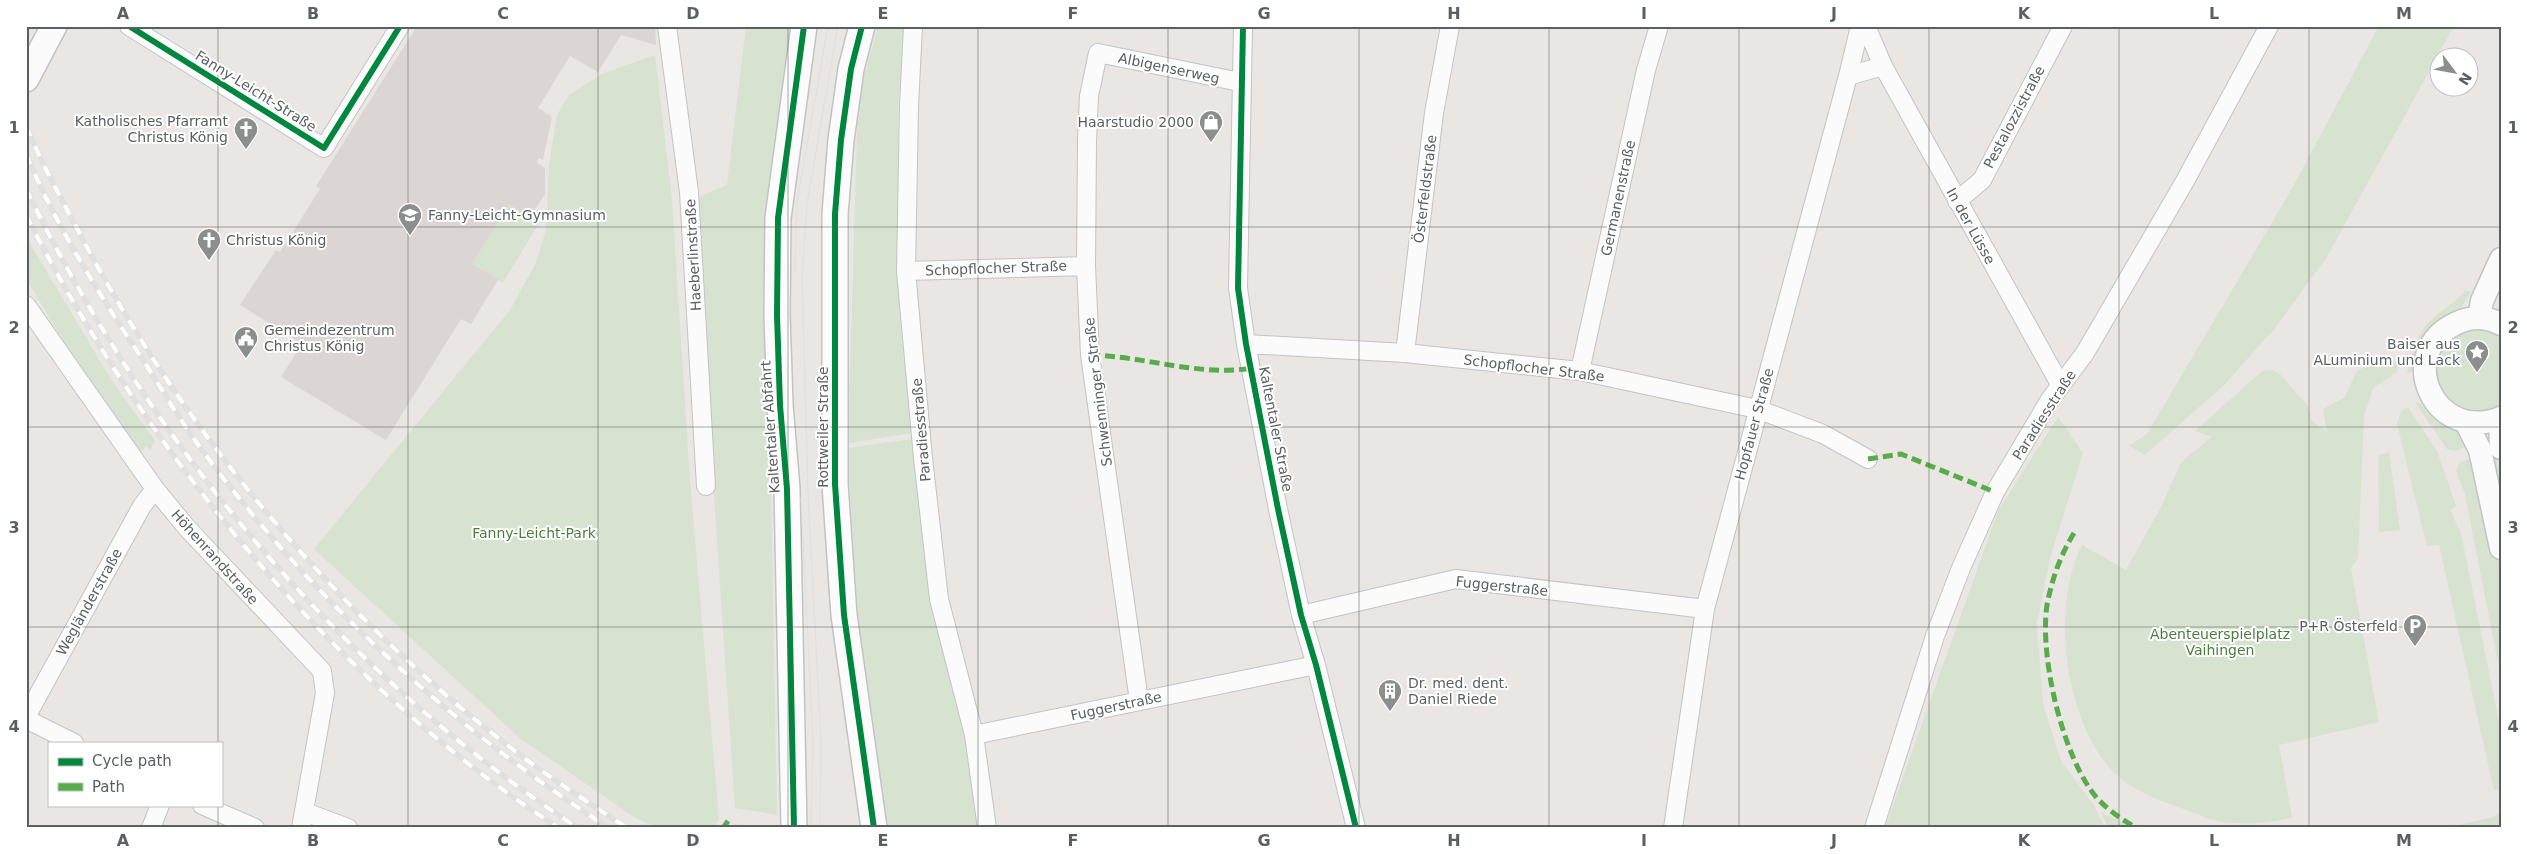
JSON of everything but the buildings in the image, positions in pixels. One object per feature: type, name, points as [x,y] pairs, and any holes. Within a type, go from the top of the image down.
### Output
[{"type":"main road","name":"Kaltentaler Abfahrt","points":[[794,828],[787,489],[780,405],[777,316],[778,218],[804,26]]},
{"type":"main road","name":"Rottweiler Straße","points":[[862,26],[851,69],[835,214],[835,484],[848,649],[874,828]]},
{"type":"main road","points":[[27,78],[52,29]]},
{"type":"street","name":"Fanny-Leicht-Straße","points":[[129,26],[324,148],[400,26]]},
{"type":"street","name":"Haeberlinstraße","points":[[667,26],[690,192],[706,486]]},
{"type":"street","name":"Paradiesstraße","points":[[913,26],[906,271],[922,458],[939,599],[974,735],[988,828]]},
{"type":"street","name":"Kaltentaler Straße","points":[[1243,26],[1240,82],[1242,111],[1238,288],[1246,344],[1302,615],[1356,828]]},
{"type":"street","name":"Österfeldstraße","points":[[1405,353],[1434,114],[1450,26]]},
{"type":"street","name":"Germanenstraße","points":[[1580,371],[1646,70],[1659,26]]},
{"type":"street","name":"Hopfauer Straße","points":[[1673,828],[1705,609],[1860,26]]},
{"type":"street","name":"In der Lüsse","points":[[1866,26],[1883,66],[2061,386]]},
{"type":"street","name":"Pestalozzistraße","points":[[1957,200],[1982,180],[2062,26]]},
{"type":"street","name":"Paradiesstraße","points":[[1874,828],[1935,636],[1995,492],[2049,401],[2085,352],[2145,250],[2269,26]]},
{"type":"street","name":"Albigenserweg","points":[[1098,52],[1240,82]]},
{"type":"street","name":"Schwenninger Straße","points":[[1098,52],[1089,96],[1086,266],[1090,355],[1138,701]]},
{"type":"street","points":[[1848,76],[1883,66]]},
{"type":"street","points":[[2479,318],[2482,301],[2501,259]]},
{"type":"street","name":"Schopflocher Straße","points":[[906,271],[1086,266]]},
{"type":"street","name":"Höhenrandstraße","points":[[26,305],[154,489],[187,528],[322,671],[325,693],[303,820]]},
{"type":"street","points":[[2501,324],[2479,318],[2464,320],[2449,326],[2437,336],[2429,350],[2425,366],[2426,384],[2430,396],[2440,408],[2452,417],[2466,422],[2483,423],[2500,418],[2501,448]]},
{"type":"street","name":"Schopflocher Straße","points":[[1246,344],[1405,353],[1580,371],[1757,409],[1823,434],[1868,459]]},
{"type":"street","points":[[2466,422],[2480,450],[2501,548]]},
{"type":"street","name":"Wegländerstraße","points":[[26,718],[142,506],[154,489]]},
{"type":"street","name":"Fuggerstraße","points":[[1302,615],[1456,579],[1705,609]]},
{"type":"street","name":"Fuggerstraße","points":[[974,735],[1316,665]]},
{"type":"street","points":[[26,718],[72,742]]},
{"type":"street","points":[[151,828],[160,806]]},
{"type":"street","points":[[204,806],[255,828]]},
{"type":"street","points":[[303,820],[348,828]]},
{"type":"shaded area","name":"Fanny-Leicht-Gymnasium","points":[[417,26],[655,26],[656,45],[621,35],[598,72],[570,56],[538,108],[552,117],[543,160],[539,158],[536,162],[545,168],[545,194],[530,217],[539,223],[503,282],[498,280],[471,324],[461,319],[386,440],[281,377],[302,344],[240,305],[276,250],[280,252],[320,189],[316,186]]},
{"type":"green space","points":[[746,26],[794,26],[770,175],[767,265],[777,815],[735,808],[694,199],[727,185]]},
{"type":"green space","points":[[878,26],[908,26],[898,102],[902,315],[913,433],[848,443],[858,100]]},
{"type":"green space","points":[[2379,26],[2454,26],[2442,48],[2430,48],[2430,70],[2327,257],[2275,328],[2224,385],[2145,455],[2129,446],[2147,434],[2290,192]]},
{"type":"green space","name":"Fanny-Leicht-Park","points":[[655,55],[672,199],[690,481],[719,819],[713,828],[657,828],[634,817],[521,739],[314,549],[510,310],[536,263],[546,230],[549,165],[557,115],[569,95],[602,74]]},
{"type":"green space","points":[[509,204],[539,223],[503,282],[472,264]]},
{"type":"green space","points":[[26,237],[112,381],[155,441],[150,450],[146,446],[141,452],[65,344],[26,278]]},
{"type":"green space","points":[[2465,290],[2471,292],[2461,308],[2417,368],[2407,374],[2414,348],[2423,329]]},
{"type":"green space","points":[[2482,327],[2501,335],[2501,405],[2481,413],[2463,411],[2449,402],[2439,388],[2435,371],[2437,354],[2446,339],[2463,329]]},
{"type":"green space","name":"Abenteuerspielplatz Vaihingen","points":[[2377,360],[2397,362],[2397,372],[2373,388],[2364,416],[2358,558],[2351,568],[2379,722],[2279,745],[2292,817],[2255,823],[2217,821],[2146,794],[2125,782],[2107,765],[2092,743],[2072,688],[2067,658],[2065,627],[2067,598],[2072,570],[2082,545],[2126,570],[2163,503],[2181,462],[2212,437],[2195,431],[2262,371],[2273,370],[2280,374],[2307,405],[2312,421],[2327,432],[2323,409],[2344,398],[2357,371]]},
{"type":"green space","points":[[2415,402],[2428,406],[2441,421],[2465,434],[2471,445],[2454,451],[2447,449]]},
{"type":"green space","points":[[2408,407],[2437,451],[2456,506],[2450,510],[2461,533],[2501,732],[2501,788],[2494,791],[2439,545],[2427,546],[2397,424],[2401,411]]},
{"type":"green space","points":[[2058,417],[2083,453],[2050,558],[2037,623],[2043,704],[2061,761],[2095,807],[2105,828],[1885,828],[1998,511]]},
{"type":"green space","points":[[913,439],[931,598],[963,730],[978,828],[882,828],[860,643],[847,448]]},
{"type":"green space","points":[[2389,452],[2400,530],[2379,532],[2378,455]]},
{"type":"green space","points":[[2495,453],[2501,477],[2501,503],[2490,455]]},
{"type":"green space","points":[[2476,457],[2499,553],[2501,678],[2465,494],[2456,471],[2460,462]]},
{"type":"green space","points":[[2501,811],[2501,828],[2446,828],[2493,817]]},
{"type":"green space","points":[[2101,812],[2133,828],[2108,828]]},
{"type":"tram line","points":[[795,271],[797,202],[828,26]]},
{"type":"tram line","points":[[820,828],[821,741],[808,492],[802,276],[807,203],[838,26]]},
{"type":"tram line","points":[[801,498],[813,742],[811,828]]},
{"type":"railway","points":[[26,126],[59,195],[122,309],[167,380],[216,449],[269,515],[325,578],[384,638],[446,695],[525,759],[627,828]]},
{"type":"railway","points":[[26,154],[51,209],[81,262],[181,420],[205,454],[293,561],[340,611],[442,705],[551,789],[609,828]]},
{"type":"railway","points":[[26,189],[76,284],[131,375],[193,463],[259,546],[331,625],[408,698],[491,766],[578,828]]},
{"type":"railway","points":[[26,215],[74,304],[129,391],[188,475],[253,556],[323,633],[397,705],[476,770],[559,828]]},
{"type":"marked path","points":[[1090,355],[1212,370],[1252,368]]},
{"type":"marked path","points":[[1868,459],[1901,454],[1995,492]]},
{"type":"marked path","points":[[2074,533],[2057,568],[2047,605],[2045,626],[2050,678],[2064,733],[2085,781],[2106,807],[2137,828]]},
{"type":"marked path","points":[[723,828],[728,821]]},
{"type":"cycle path","points":[[129,26],[324,148],[400,26]]},
{"type":"cycle path","points":[[794,828],[787,489],[780,405],[777,315],[778,218],[804,26]]},
{"type":"cycle path","points":[[862,26],[851,69],[841,140],[835,214],[835,484],[844,615],[874,828]]},
{"type":"cycle path","points":[[1243,26],[1238,288],[1246,344],[1301,615],[1316,665],[1356,828]]},
{"type":"place","name":"Haarstudio 2000","points":[[1211,143]]},
{"type":"place","name":"Katholisches Pfarramt Christus König","points":[[246,150]]},
{"type":"place","name":"Fanny-Leicht-Gymnasium","points":[[410,236]]},
{"type":"place","name":"Christus König","points":[[209,261]]},
{"type":"place","name":"Gemeindezentrum Christus König","points":[[246,359]]},
{"type":"place","name":"Baiser aus ALuminium und Lack","points":[[2477,373]]},
{"type":"place","name":"P+R Österfeld","points":[[2415,647]]},
{"type":"place","name":"Dr. med. dent. Daniel Riede","points":[[1390,712]]}]
